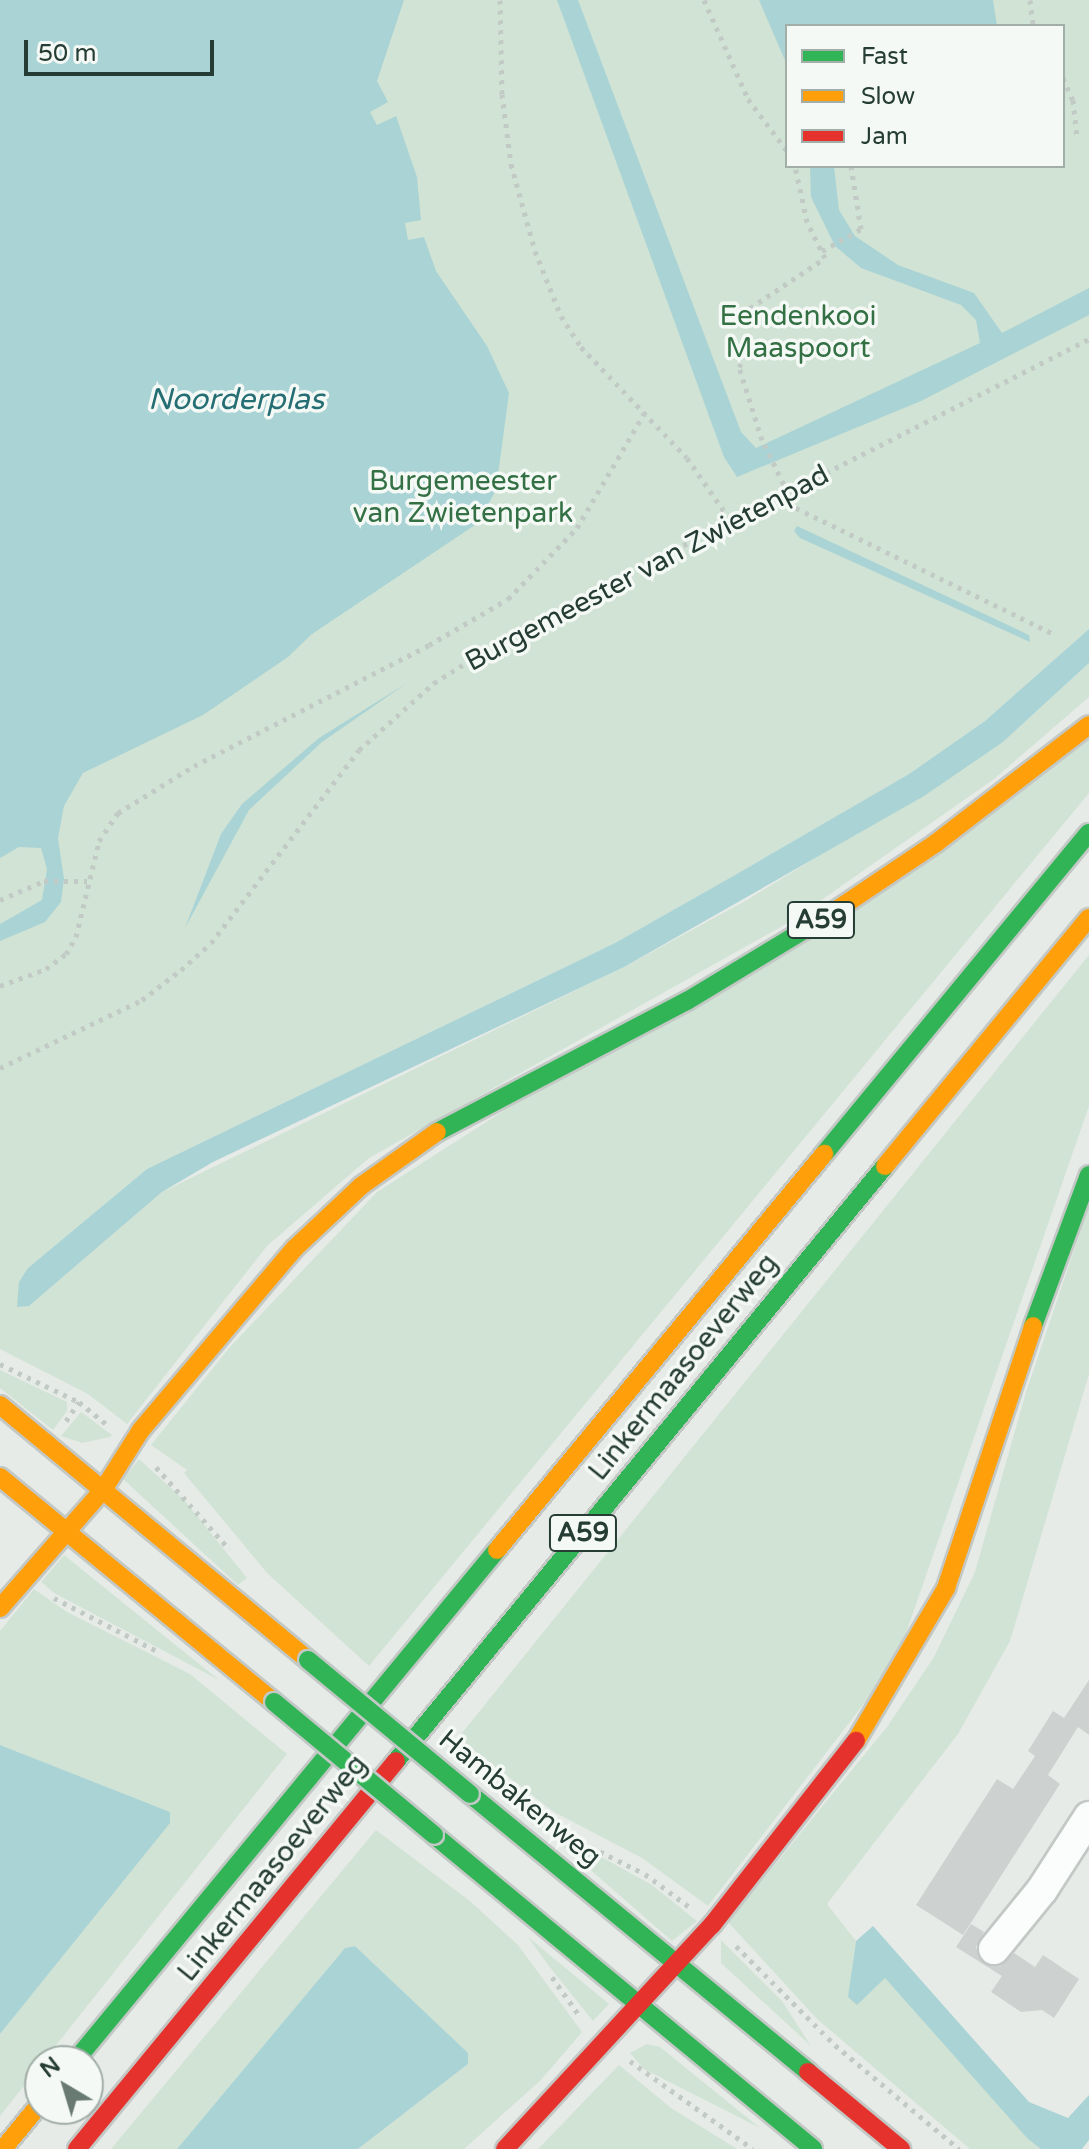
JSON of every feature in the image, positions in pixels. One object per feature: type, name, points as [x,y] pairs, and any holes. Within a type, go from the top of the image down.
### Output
[{"type":"main road","name":"A59","points":[[103,1490],[132,1446],[274,1272],[385,1167],[458,1120],[687,1001],[804,931],[936,843],[1089,725]]},
{"type":"main road","name":"Linkermaasoeverweg","points":[[88,2045],[1089,833]]},
{"type":"main road","name":"Linkermaasoeverweg","points":[[77,2149],[1089,918]]},
{"type":"main road","points":[[505,2149],[607,2042],[676,1963],[840,1765],[890,1691],[946,1588],[990,1468],[1024,1350],[1089,1175]]},
{"type":"main road","name":"Hambakenweg","points":[[0,1405],[901,2149]]},
{"type":"main road","points":[[0,1477],[813,2149]]},
{"type":"main road","points":[[0,1608],[103,1490]]},
{"type":"main road","points":[[3,2149],[24,2123]]},
{"type":"street","points":[[994,1949],[1042,1890],[1089,1817]]},
{"type":"path","points":[[500,0],[502,94],[511,164],[535,251],[561,316],[581,347],[687,458],[731,521]]},
{"type":"path","points":[[704,0],[748,99],[785,148]]},
{"type":"path","points":[[1030,0],[1033,24]]},
{"type":"path","points":[[1067,101],[1077,137]]},
{"type":"path","points":[[788,493],[762,440],[740,382],[739,367],[751,347],[745,317],[825,258],[804,211],[795,168]]},
{"type":"path","points":[[822,251],[858,232],[861,223],[851,168]]},
{"type":"path","name":"Burgemeester van Zwietenpad","points":[[0,1068],[142,1000],[181,970],[238,910],[333,779],[393,715],[434,683],[523,627],[1089,339]]},
{"type":"path","points":[[0,986],[46,969],[66,954],[76,937],[87,881],[106,826],[136,801],[429,645],[508,599],[536,575],[603,492],[645,412]]},
{"type":"path","points":[[777,499],[1054,634]]},
{"type":"path","points":[[0,900],[44,881],[87,881]]},
{"type":"path","points":[[0,1364],[79,1402],[185,1493],[235,1556]]},
{"type":"path","points":[[25,1576],[60,1602],[166,1655]]},
{"type":"path","points":[[546,1969],[583,2020],[607,2042],[675,2099],[753,2149]]},
{"type":"green space","name":"Burgemeester van Zwietenpark","points":[[0,0],[1089,0],[1089,629],[985,721],[909,774],[735,875],[615,943],[147,1169],[28,1268],[29,1306],[162,1192],[624,967],[747,900],[1003,742],[1089,663],[1089,697],[994,779],[793,920],[369,1158],[267,1246],[127,1424],[88,1394],[0,1349]]},
{"type":"green space","points":[[1089,736],[1089,793],[369,1666],[267,1573],[184,1473],[187,1470],[151,1445],[230,1347],[377,1192]]},
{"type":"green space","points":[[1089,955],[1089,1106],[896,1662],[708,1906],[642,1858],[554,1812],[458,1738]]},
{"type":"green space","points":[[1089,1206],[1089,1374],[1010,1641],[958,1734],[827,1904],[856,1941],[853,1962],[885,1977],[1041,2149],[970,2149],[817,2019],[728,1922],[887,1727],[934,1657],[975,1572],[1026,1392]]},
{"type":"green space","points":[[0,1370],[67,1402],[67,1411],[53,1430],[0,1388]]},
{"type":"green space","points":[[81,1412],[112,1435],[82,1443],[61,1436]]},
{"type":"green space","points":[[139,1459],[185,1501],[247,1578],[238,1585],[123,1479]]},
{"type":"green space","points":[[64,1555],[219,1680],[54,1593],[41,1582]]},
{"type":"green space","points":[[34,1589],[67,1612],[190,1674],[287,1754],[56,2045],[24,2045],[24,2086],[0,2116],[0,2034],[170,1822],[169,1812],[0,1745],[0,1631]]},
{"type":"green space","points":[[531,1818],[652,1885],[697,1921],[672,1941]]},
{"type":"green space","points":[[376,1830],[470,1901],[518,1945],[582,2032],[541,2080],[464,2149],[358,2149],[468,2064],[467,2053],[355,1946],[345,1948],[177,2149],[111,2149]]},
{"type":"green space","points":[[528,1937],[609,2004],[593,2021],[548,1965]]},
{"type":"green space","points":[[721,1940],[782,2001],[811,2046],[721,1963]]},
{"type":"green space","points":[[647,2044],[660,2047],[760,2128],[644,2069],[630,2053]]},
{"type":"green space","points":[[619,2065],[671,2108],[737,2149],[538,2149]]},
{"type":"water","name":"Noorderplas","points":[[0,0],[404,0],[377,81],[388,102],[370,112],[377,125],[396,116],[417,177],[421,220],[405,223],[408,240],[424,237],[436,271],[487,346],[509,393],[496,490],[478,523],[312,634],[288,657],[203,715],[83,773],[64,806],[58,838],[64,879],[61,902],[45,922],[0,941],[0,924],[42,900],[47,869],[41,848],[19,847],[0,858]]},
{"type":"water","points":[[557,0],[578,0],[741,432],[756,448],[980,343],[976,320],[961,305],[861,268],[835,246],[811,197],[810,168],[834,168],[839,210],[855,236],[898,265],[974,293],[1002,333],[1089,288],[1089,315],[921,401],[737,477],[724,457]]},
{"type":"water","points":[[759,0],[993,0],[997,24],[785,24],[785,60]]},
{"type":"water","points":[[797,526],[1029,635],[1030,642],[800,538],[794,531]]},
{"type":"water","points":[[1089,629],[1089,663],[1003,742],[924,796],[624,967],[213,1162],[162,1192],[29,1306],[17,1307],[19,1282],[28,1268],[147,1169],[615,943],[735,875],[909,774],[985,721]]},
{"type":"water","points":[[407,683],[322,742],[249,810],[185,928],[221,834],[242,804],[319,738]]},
{"type":"water","points":[[0,1745],[170,1812],[170,1823],[0,2034]]},
{"type":"water","points":[[873,1926],[1029,2102],[1068,2118],[1089,2095],[1089,2140],[1082,2149],[1041,2149],[1028,2139],[885,1978],[857,2005],[848,1997],[856,1941]]},
{"type":"water","points":[[355,1946],[468,2053],[468,2064],[358,2149],[177,2149],[345,1948]]},
{"type":"building","points":[[1089,1680],[1089,1735],[1078,1727],[1048,1775],[1060,1784],[963,1935],[916,1905],[997,1779],[1013,1789],[1035,1756],[1028,1751],[1053,1711],[1064,1718]]},
{"type":"building","points":[[971,1924],[984,1932],[976,1947],[983,1963],[1000,1966],[1014,1953],[1035,1967],[1043,1955],[1079,1979],[1054,2018],[1042,2010],[1021,2012],[991,1992],[1002,1976],[956,1947]]},
{"type":"traffic: fast","points":[[824,1154],[1089,833]]},
{"type":"traffic: fast","points":[[437,1132],[687,1001],[829,915]]},
{"type":"traffic: fast","points":[[396,1761],[885,1166]]},
{"type":"traffic: fast","points":[[1033,1326],[1089,1175]]},
{"type":"traffic: fast","points":[[88,2045],[497,1550]]},
{"type":"traffic: fast","points":[[308,1660],[470,1794]]},
{"type":"traffic: fast","points":[[274,1702],[434,1835]]},
{"type":"traffic: fast","points":[[470,1794],[808,2072]]},
{"type":"traffic: fast","points":[[434,1835],[813,2149]]},
{"type":"traffic: slow","points":[[829,915],[936,843],[1089,725]]},
{"type":"traffic: slow","points":[[885,1166],[1089,918]]},
{"type":"traffic: slow","points":[[0,1608],[103,1490],[141,1430],[294,1249],[361,1186],[437,1132]]},
{"type":"traffic: slow","points":[[497,1550],[824,1154]]},
{"type":"traffic: slow","points":[[856,1741],[946,1588],[1033,1326]]},
{"type":"traffic: slow","points":[[0,1405],[308,1660]]},
{"type":"traffic: slow","points":[[0,1477],[274,1702]]},
{"type":"traffic: slow","points":[[3,2149],[24,2123]]},
{"type":"traffic: jam","points":[[505,2149],[712,1925],[856,1741]]},
{"type":"traffic: jam","points":[[77,2149],[396,1761]]},
{"type":"traffic: jam","points":[[808,2072],[901,2149]]},
{"type":"park label","name":"Eendenkooi Maaspoort","points":[[798,332]]}]
